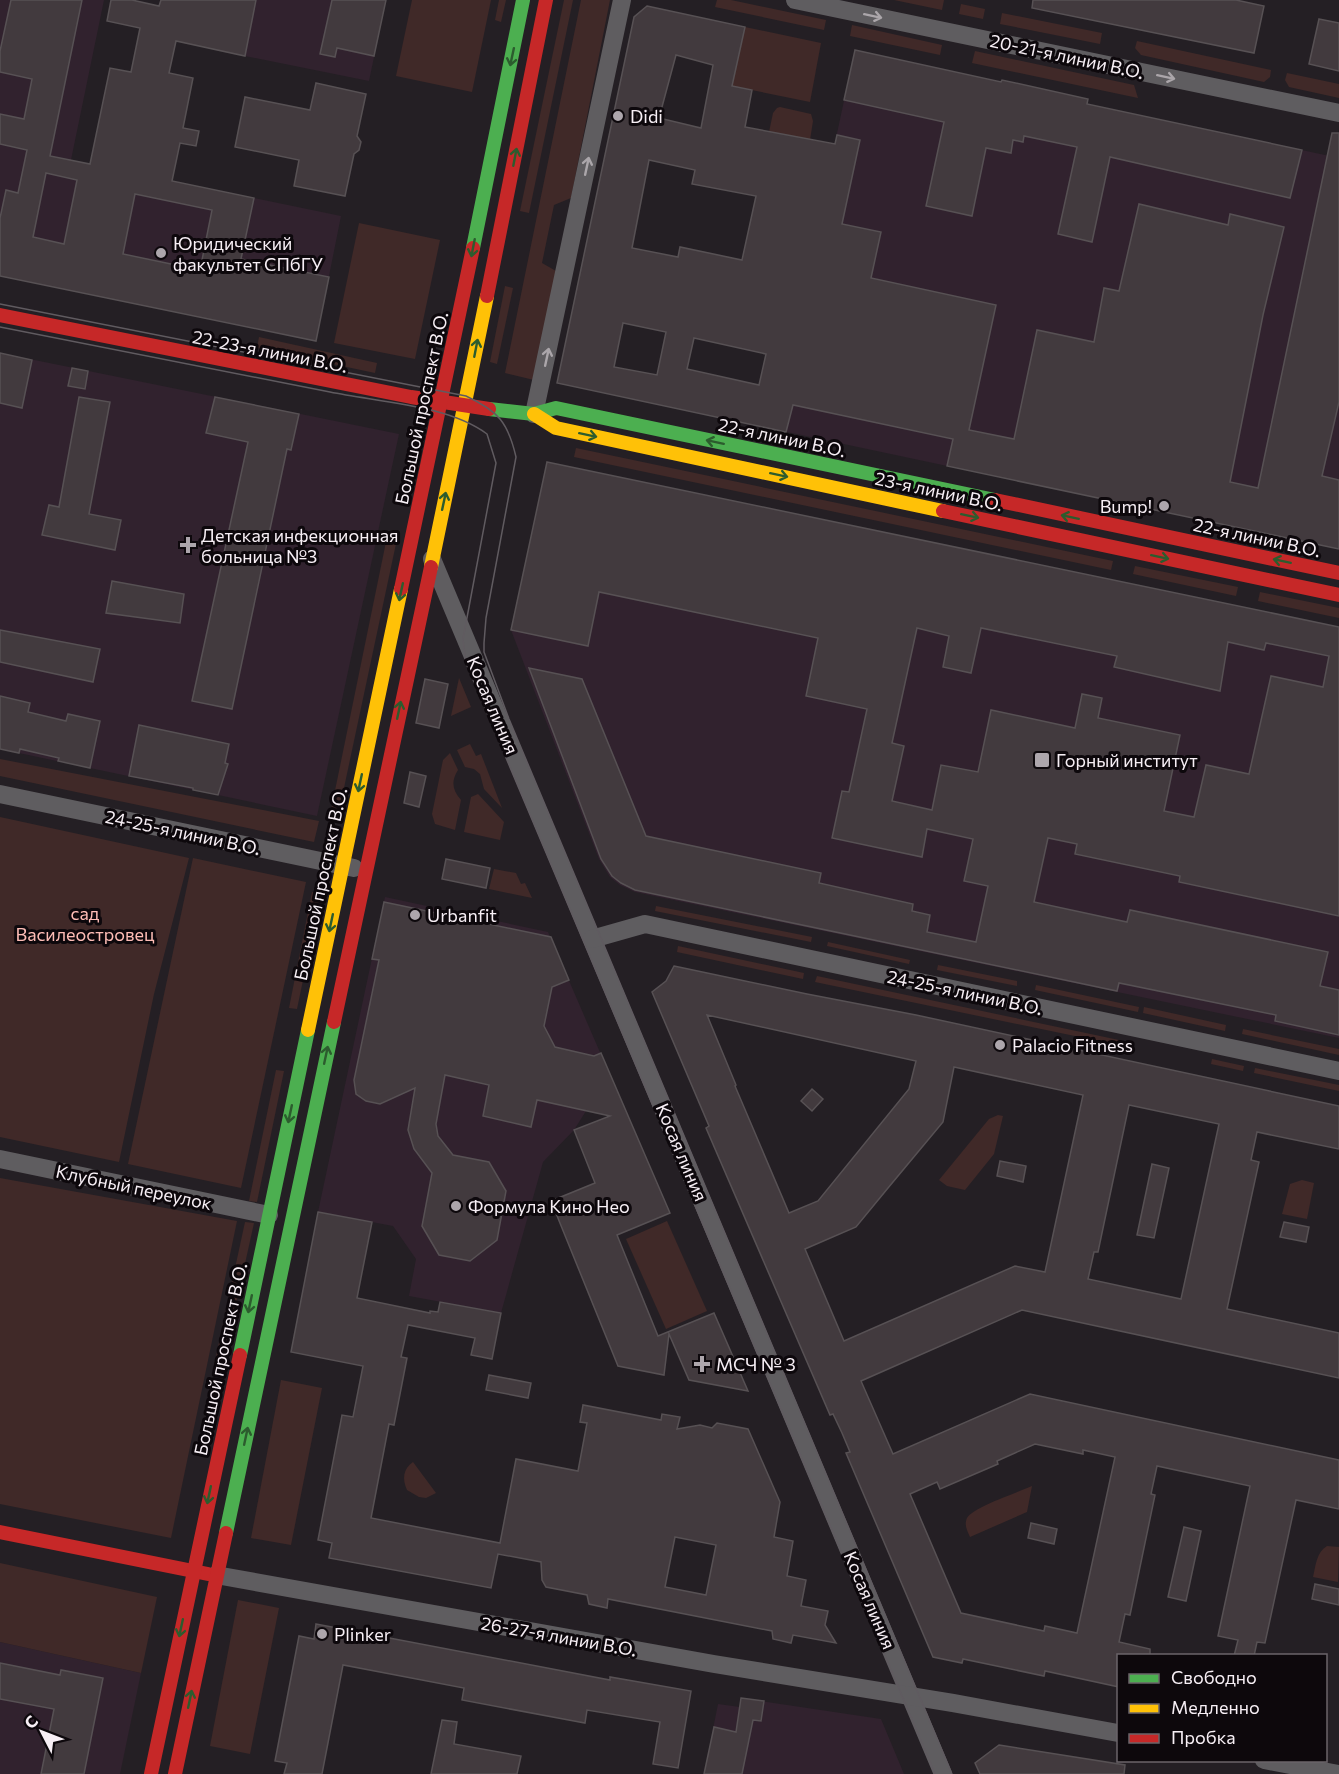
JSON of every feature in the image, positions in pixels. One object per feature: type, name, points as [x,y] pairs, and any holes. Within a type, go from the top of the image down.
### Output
[{"type":"main road","name":"Большой проспект В.О.","points":[[150,1774],[524,0]]},
{"type":"main road","points":[[175,1774],[464,405],[546,0]]},
{"type":"main road","name":"22-23-я линии В.О.","points":[[0,315],[441,402],[534,414]]},
{"type":"main road","name":"22-я линии В.О.","points":[[534,414],[556,408],[1339,573]]},
{"type":"main road","name":"23-я линии В.О.","points":[[534,414],[556,428],[1339,595]]},
{"type":"main road","name":"26-27-я линии В.О.","points":[[0,1532],[216,1575]]},
{"type":"street","points":[[534,414],[622,0]]},
{"type":"street","name":"20-21-я линии В.О.","points":[[795,0],[1339,113]]},
{"type":"street","name":"Косая линия","points":[[413,535],[432,558],[943,1774]]},
{"type":"street","name":"24-25-я линии В.О.","points":[[0,794],[365,870]]},
{"type":"street","name":"24-25-я линии В.О.","points":[[592,939],[645,924],[1339,1071]]},
{"type":"street","name":"Клубный переулок","points":[[0,1159],[269,1215]]},
{"type":"street","name":"26-27-я линии В.О.","points":[[216,1575],[1117,1733]]},
{"type":"street","points":[[1270,1762],[1338,1774]]},
{"type":"shaded area","points":[[0,0],[104,0],[71,160],[341,216],[316,341],[0,276]]},
{"type":"shaded area","points":[[256,0],[386,0],[369,81],[245,56]]},
{"type":"shaded area","points":[[855,50],[1088,99],[1087,104],[1339,158],[1339,549],[773,429]]},
{"type":"shaded area","name":"Детская инфекционная больница №3","points":[[0,353],[399,434],[317,816],[0,749]]},
{"type":"shaded area","points":[[547,462],[1339,627],[1339,1038],[635,892],[620,885],[610,877],[599,859],[511,630]]},
{"type":"shaded area","points":[[385,897],[548,932],[618,1094],[586,1111],[574,1130],[543,1162],[501,1313],[409,1296],[416,1259],[393,1226],[318,1212]]},
{"type":"shaded area","points":[[0,1642],[141,1673],[120,1774],[0,1774]]},
{"type":"shaded area","points":[[741,1698],[881,1719],[904,1774],[704,1774],[718,1704],[740,1707]]},
{"type":"green space","points":[[412,0],[491,0],[472,92],[396,76]]},
{"type":"green space","points":[[499,0],[506,0],[501,22],[495,20]]},
{"type":"green space","points":[[564,0],[573,0],[529,213],[520,211]]},
{"type":"green space","points":[[581,0],[610,0],[571,198],[554,205],[542,263],[556,271],[534,380],[505,373]]},
{"type":"green space","points":[[717,0],[731,0],[826,20],[824,30],[715,7]]},
{"type":"green space","points":[[894,0],[944,0],[942,10]]},
{"type":"green space","points":[[961,4],[985,9],[983,19],[959,14]]},
{"type":"green space","points":[[1002,13],[1102,33],[1100,44],[1000,24]]},
{"type":"green space","points":[[852,25],[942,45],[940,55],[850,36]]},
{"type":"green space","points":[[745,27],[821,43],[810,102],[732,86]]},
{"type":"green space","points":[[1137,41],[1271,70],[1270,77],[1264,82],[1141,55],[1135,48]]},
{"type":"green space","points":[[975,51],[1134,85],[1138,98],[972,63]]},
{"type":"green space","points":[[1287,73],[1339,84],[1339,98],[1289,87],[1285,80]]},
{"type":"green space","points":[[780,107],[811,114],[813,121],[810,140],[769,132],[773,113]]},
{"type":"green space","points":[[359,223],[440,240],[415,359],[334,343]]},
{"type":"green space","points":[[505,286],[513,288],[497,364],[490,362]]},
{"type":"green space","points":[[259,337],[377,363],[375,373],[257,348]]},
{"type":"green space","points":[[576,448],[1113,561],[1111,570],[574,457]]},
{"type":"green space","points":[[387,537],[397,539],[338,816],[330,815]]},
{"type":"green space","points":[[1135,566],[1238,587],[1236,596],[1133,574]]},
{"type":"green space","points":[[1260,592],[1339,608],[1339,618],[1258,601]]},
{"type":"green space","points":[[459,678],[471,707],[451,716]]},
{"type":"green space","points":[[470,744],[476,756],[481,754],[502,808],[484,789],[480,774],[474,769],[465,767],[457,750]]},
{"type":"green space","points":[[450,753],[458,770],[454,778],[454,789],[461,800],[455,830],[435,824],[432,814],[443,760]]},
{"type":"green space","points":[[0,759],[319,821],[314,842],[0,776]]},
{"type":"green space","points":[[478,794],[504,822],[500,840],[464,832],[471,797]]},
{"type":"green space","name":"сад Василеостровец","points":[[0,817],[189,858],[154,994],[119,1162],[0,1137]]},
{"type":"green space","points":[[193,858],[306,882],[241,1188],[128,1164]]},
{"type":"green space","points":[[494,869],[516,873],[521,884],[525,883],[532,898],[489,889]]},
{"type":"green space","points":[[312,892],[321,894],[297,1009],[289,1008]]},
{"type":"green space","points":[[656,906],[812,937],[811,942],[655,911]]},
{"type":"green space","points":[[828,942],[910,960],[909,964],[827,946]]},
{"type":"green space","points":[[678,946],[804,973],[803,979],[677,952]]},
{"type":"green space","points":[[938,965],[1017,981],[1017,986],[937,970]]},
{"type":"green space","points":[[817,976],[1119,1040],[1118,1045],[815,982]]},
{"type":"green space","points":[[1036,985],[1139,1007],[1138,1012],[1035,990]]},
{"type":"green space","points":[[1144,1007],[1226,1025],[1225,1031],[1143,1013]]},
{"type":"green space","points":[[1243,1029],[1339,1049],[1339,1055],[1242,1034]]},
{"type":"green space","points":[[1212,1059],[1244,1066],[1243,1071],[1211,1064]]},
{"type":"green space","points":[[1255,1068],[1339,1085],[1339,1091],[1254,1073]]},
{"type":"green space","points":[[276,1070],[284,1071],[257,1202],[249,1201]]},
{"type":"green space","points":[[998,1115],[1003,1116],[994,1154],[965,1190],[947,1186],[939,1180],[989,1119]]},
{"type":"green space","points":[[0,1178],[237,1221],[171,1538],[0,1504]]},
{"type":"green space","points":[[1302,1180],[1314,1183],[1307,1219],[1282,1214],[1290,1184]]},
{"type":"green space","points":[[667,1221],[707,1311],[666,1329],[626,1239]]},
{"type":"green space","points":[[245,1222],[254,1223],[220,1376],[212,1375]]},
{"type":"green space","points":[[281,1380],[322,1388],[291,1545],[251,1538]]},
{"type":"green space","points":[[413,1462],[436,1493],[426,1498],[407,1490],[404,1475]]},
{"type":"green space","points":[[1032,1486],[1027,1512],[970,1537],[966,1523],[971,1514]]},
{"type":"green space","points":[[1327,1546],[1339,1547],[1338,1582],[1313,1577],[1319,1556]]},
{"type":"green space","points":[[0,1563],[157,1597],[141,1673],[0,1642]]},
{"type":"green space","points":[[238,1600],[279,1608],[250,1754],[210,1746]]},
{"type":"building","points":[[11,0],[82,0],[50,156],[90,164],[110,68],[131,72],[140,28],[107,21],[111,0],[132,0],[159,6],[161,0],[256,0],[245,56],[176,41],[169,73],[193,78],[183,128],[199,131],[196,146],[180,143],[172,181],[254,198],[241,259],[329,277],[316,341],[0,276],[0,218],[6,190],[18,193],[27,150],[0,144],[0,114],[24,119],[32,79],[0,72],[0,51]],"holes":[[[46,173],[77,180],[64,244],[33,237]],[[135,194],[212,210],[200,270],[123,254]]]},
{"type":"building","points":[[332,0],[386,0],[374,56],[337,48],[335,57],[320,54]]},
{"type":"building","points":[[1033,0],[1236,0],[1264,6],[1254,53],[1032,8]]},
{"type":"building","points":[[647,6],[745,27],[732,86],[752,90],[745,127],[835,144],[837,135],[860,140],[842,224],[881,232],[871,278],[996,305],[969,430],[1014,439],[1037,330],[1094,342],[1104,288],[1119,291],[1139,204],[1228,225],[1230,214],[1284,227],[1263,315],[1230,482],[1258,488],[1332,133],[1339,133],[1339,402],[1322,476],[1339,480],[1339,549],[947,466],[953,439],[793,405],[786,432],[557,383],[634,17]],"holes":[[[676,55],[713,65],[701,128],[659,118]],[[649,160],[695,170],[692,184],[756,196],[742,260],[680,247],[678,257],[632,248]],[[623,323],[666,332],[657,375],[614,367]],[[694,338],[766,354],[759,385],[687,369]]]},
{"type":"building","points":[[1319,19],[1339,23],[1339,71],[1309,64]]},
{"type":"building","points":[[855,50],[1088,99],[1087,104],[1302,150],[1290,198],[1110,157],[1092,242],[1058,234],[1077,147],[1024,136],[1023,142],[1013,140],[1011,153],[986,148],[972,216],[926,206],[944,122],[844,100]]},
{"type":"building","points":[[316,83],[366,94],[357,136],[361,142],[359,150],[354,154],[345,196],[294,186],[299,160],[235,147],[245,97],[310,110]]},
{"type":"building","points":[[0,353],[32,360],[22,408],[0,403]]},
{"type":"building","points":[[72,368],[88,371],[85,389],[68,386]]},
{"type":"building","points":[[79,397],[110,402],[89,514],[121,520],[115,550],[42,535],[49,505],[59,507]]},
{"type":"building","points":[[215,397],[299,414],[291,450],[287,449],[232,709],[192,701],[248,442],[206,433]]},
{"type":"building","points":[[547,462],[1339,627],[1339,916],[1179,882],[1180,876],[1075,854],[1077,844],[1048,838],[1034,902],[1127,922],[1130,910],[1328,952],[1320,986],[1339,990],[1339,1035],[1275,1021],[1276,1015],[1119,983],[1117,991],[635,890],[612,876],[601,859],[529,668],[582,679],[646,836],[821,873],[819,883],[913,904],[912,911],[930,915],[927,932],[976,942],[988,886],[964,881],[973,839],[927,829],[922,857],[832,838],[842,791],[849,792],[867,709],[806,696],[818,638],[599,592],[588,646],[511,630]],"holes":[[[917,628],[949,636],[943,667],[971,673],[981,628],[1117,656],[1114,667],[1220,691],[1228,642],[1264,650],[1266,643],[1329,656],[1323,687],[1271,676],[1249,774],[1206,765],[1194,817],[1164,811],[1180,735],[1098,718],[1102,698],[1082,694],[1075,728],[991,710],[978,772],[941,765],[932,810],[892,801],[904,746],[892,743]]]},
{"type":"building","points":[[112,581],[184,594],[180,623],[106,613]]},
{"type":"building","points":[[0,630],[100,649],[93,682],[0,662]]},
{"type":"building","points":[[425,679],[448,684],[439,728],[416,723]]},
{"type":"building","points":[[0,696],[30,703],[28,712],[66,721],[68,714],[100,721],[90,768],[20,749],[19,753],[0,749]]},
{"type":"building","points":[[139,725],[229,744],[225,763],[228,764],[218,795],[129,776]]},
{"type":"building","points":[[410,772],[426,776],[419,807],[404,803]]},
{"type":"building","points":[[446,859],[490,868],[486,888],[442,879]]},
{"type":"building","points":[[384,902],[551,937],[569,980],[552,987],[544,1026],[555,1047],[594,1056],[601,1053],[670,1213],[617,1235],[658,1336],[714,1313],[748,1391],[689,1380],[669,1334],[664,1375],[618,1366],[551,1201],[595,1183],[574,1130],[610,1116],[537,1100],[531,1127],[483,1116],[489,1085],[445,1075],[436,1124],[438,1136],[453,1155],[489,1162],[506,1191],[497,1240],[470,1261],[439,1255],[422,1226],[432,1173],[414,1149],[408,1130],[415,1088],[380,1104],[366,1101],[356,1094],[354,1080],[379,960],[372,959]]},
{"type":"building","points":[[674,966],[916,1015],[1339,1106],[1339,1149],[1257,1132],[1251,1160],[1259,1162],[1227,1309],[1339,1333],[1339,1378],[1022,1310],[861,1381],[893,1454],[1030,1394],[1339,1460],[1339,1509],[1296,1500],[1265,1643],[1257,1642],[1254,1654],[1234,1654],[1238,1640],[1218,1636],[1250,1486],[1157,1466],[1151,1494],[1155,1495],[1130,1615],[1125,1614],[1119,1642],[1150,1649],[1150,1654],[1117,1654],[1117,1687],[1045,1671],[1044,1676],[963,1659],[962,1663],[933,1657],[846,1453],[850,1452],[842,1433],[833,1414],[830,1415],[706,1128],[709,1126],[652,992],[666,981]],"holes":[[[707,1015],[916,1061],[909,1089],[818,1201],[789,1213]],[[954,1067],[1083,1095],[1045,1272],[1015,1266],[844,1341],[805,1249],[856,1227],[943,1122]],[[1129,1105],[1219,1124],[1181,1299],[1088,1279],[1094,1252],[1098,1252]],[[1035,1444],[1083,1454],[1083,1450],[1115,1457],[1077,1633],[1045,1626],[1044,1631],[961,1613],[910,1494],[937,1482],[940,1489],[998,1464],[997,1461]]]},
{"type":"building","points":[[812,1089],[823,1099],[812,1111],[801,1101]]},
{"type":"building","points":[[1000,1161],[1026,1166],[1023,1182],[997,1176]]},
{"type":"building","points":[[1152,1164],[1169,1168],[1154,1238],[1137,1235]]},
{"type":"building","points":[[318,1212],[372,1222],[357,1298],[430,1313],[430,1311],[438,1312],[440,1302],[501,1313],[492,1359],[471,1355],[475,1338],[408,1325],[401,1357],[407,1358],[394,1425],[389,1424],[371,1518],[500,1543],[516,1459],[578,1471],[587,1423],[580,1422],[583,1405],[661,1420],[662,1414],[680,1417],[677,1429],[700,1425],[712,1428],[717,1423],[748,1429],[780,1502],[774,1537],[793,1541],[787,1576],[806,1580],[801,1606],[828,1611],[825,1625],[836,1643],[793,1635],[791,1643],[773,1639],[772,1631],[608,1599],[607,1608],[589,1604],[587,1595],[546,1587],[542,1580],[541,1562],[498,1554],[491,1588],[329,1558],[332,1543],[318,1540],[342,1415],[353,1417],[363,1366],[291,1352]],"holes":[[[675,1537],[716,1545],[706,1595],[665,1587]]]},
{"type":"building","points":[[1284,1222],[1309,1227],[1306,1242],[1280,1237]]},
{"type":"building","points":[[489,1375],[531,1383],[528,1398],[486,1390]]},
{"type":"building","points":[[1031,1523],[1057,1529],[1054,1544],[1028,1538]]},
{"type":"building","points":[[1184,1527],[1201,1531],[1186,1601],[1168,1597]]},
{"type":"building","points":[[1315,1584],[1339,1589],[1339,1605],[1312,1599]]},
{"type":"building","points":[[316,1624],[610,1680],[610,1677],[691,1691],[678,1768],[653,1764],[660,1722],[587,1710],[585,1723],[462,1700],[464,1688],[343,1665],[322,1774],[284,1774],[287,1763],[275,1761],[299,1636],[314,1639]]},
{"type":"building","points":[[0,1663],[60,1675],[61,1670],[103,1678],[84,1774],[41,1774],[54,1709],[0,1699]]},
{"type":"building","points":[[741,1698],[764,1701],[761,1721],[753,1720],[742,1774],[704,1774],[714,1727],[736,1732]]},
{"type":"building","points":[[442,1720],[457,1722],[454,1744],[521,1756],[517,1774],[431,1774]]},
{"type":"building","points":[[999,1745],[1125,1765],[1124,1774],[980,1774],[975,1763]]},
{"type":"tram line","points":[[0,304],[466,396],[494,413],[505,426],[516,457],[486,618],[484,652],[509,719],[952,1774]]},
{"type":"tram line","points":[[0,327],[412,406],[453,417],[487,434],[496,463],[463,639],[466,663],[935,1774]]},
{"type":"traffic: fast","points":[[473,248],[523,0]]},
{"type":"traffic: fast","points":[[489,409],[534,414],[556,408],[995,500]]},
{"type":"traffic: fast","points":[[226,1533],[334,1022]]},
{"type":"traffic: fast","points":[[240,1355],[308,1030]]},
{"type":"traffic: slow","points":[[431,567],[487,296]]},
{"type":"traffic: slow","points":[[534,414],[556,428],[943,511]]},
{"type":"traffic: slow","points":[[308,1030],[401,589]]},
{"type":"traffic: jam","points":[[487,296],[546,0]]},
{"type":"traffic: jam","points":[[401,589],[473,248]]},
{"type":"traffic: jam","points":[[0,315],[411,397],[489,409]]},
{"type":"traffic: jam","points":[[995,500],[1339,573]]},
{"type":"traffic: jam","points":[[943,511],[1339,595]]},
{"type":"traffic: jam","points":[[334,1022],[431,567]]},
{"type":"traffic: jam","points":[[151,1774],[240,1355]]},
{"type":"traffic: jam","points":[[0,1532],[208,1574]]},
{"type":"traffic: jam","points":[[175,1774],[226,1533]]},
{"type":"place","name":"Didi","points":[[618,116]]},
{"type":"place","name":"Юридический факультет СПбГУ","points":[[161,253]]},
{"type":"place","name":"Bump!","points":[[1164,506]]},
{"type":"place","name":"Детская инфекционная больница №3","points":[[188,545]]},
{"type":"place","name":"Горный институт","points":[[1042,760]]},
{"type":"place","name":"Urbanfit","points":[[415,915]]},
{"type":"place","name":"Palacio Fitness","points":[[1000,1045]]},
{"type":"place","name":"Формула Кино Нео","points":[[456,1206]]},
{"type":"place","name":"МСЧ № 3","points":[[702,1364]]},
{"type":"place","name":"Plinker","points":[[322,1634]]}]
